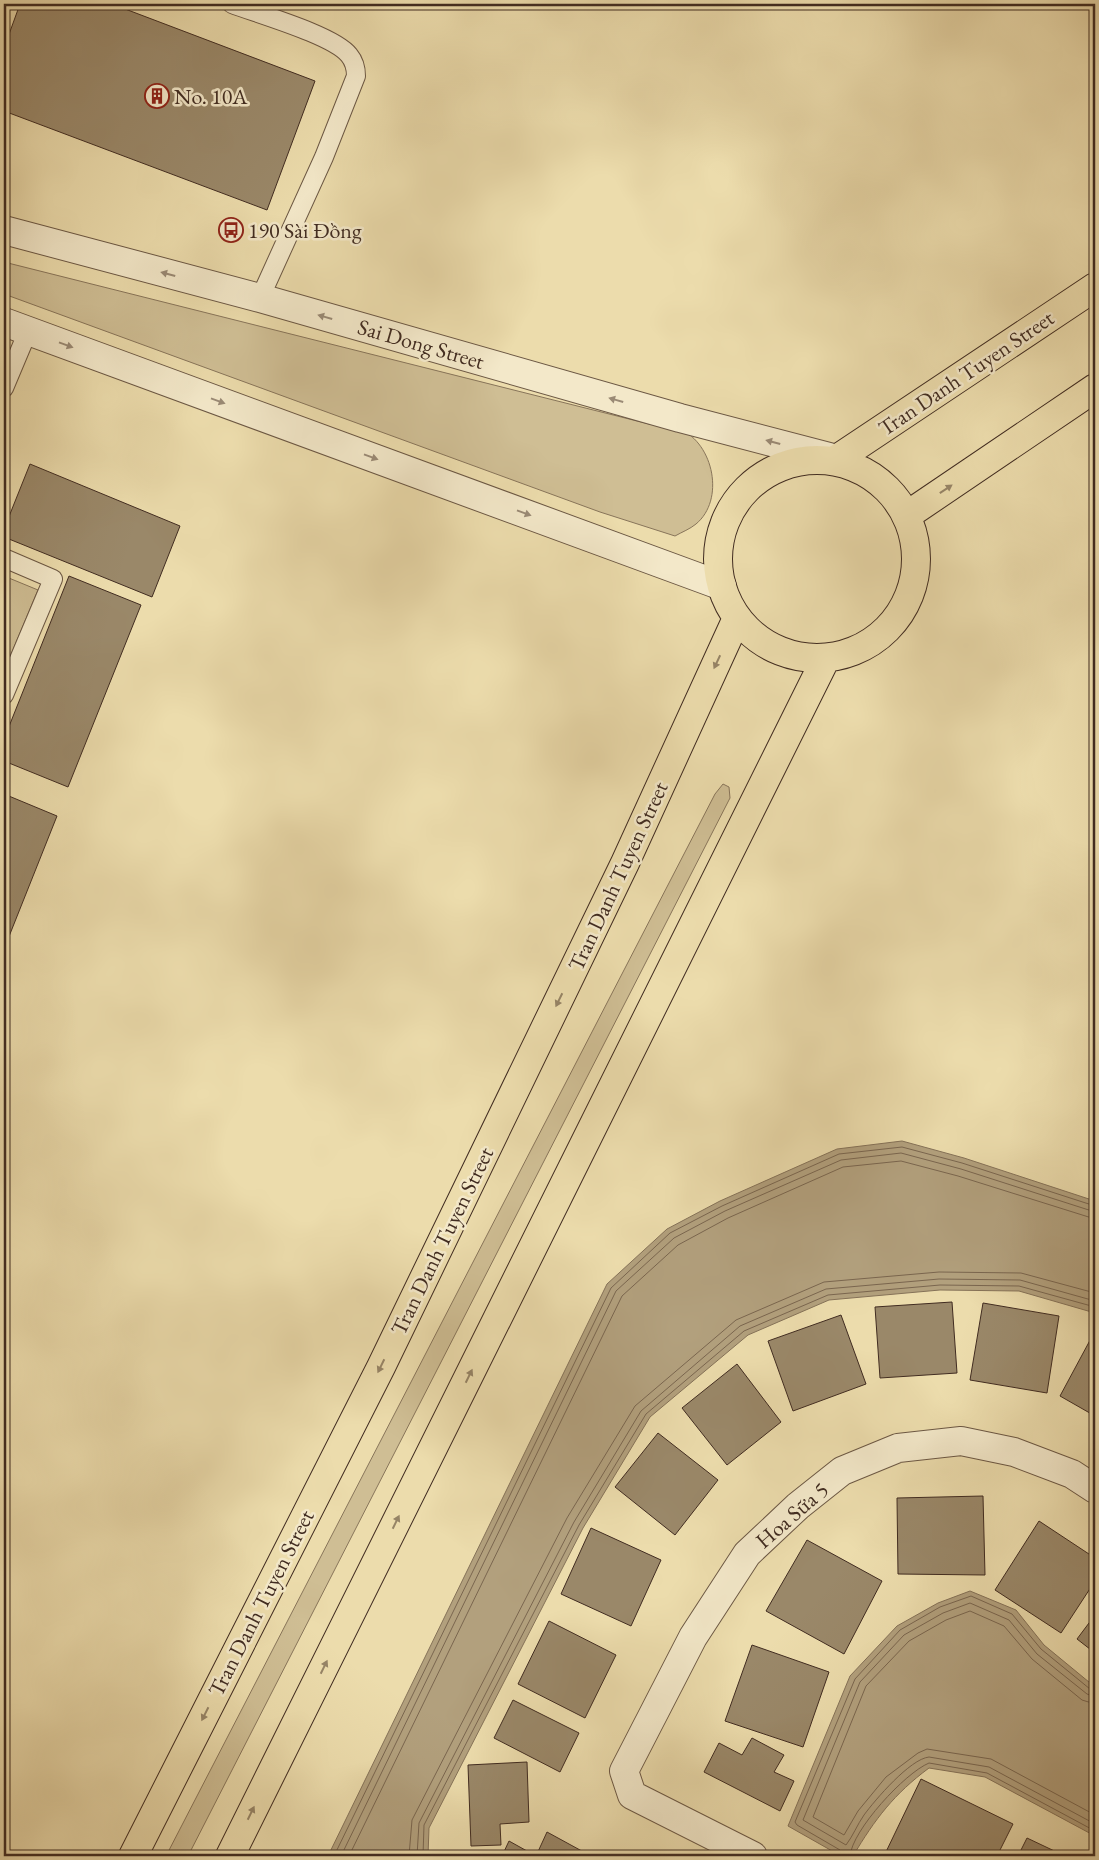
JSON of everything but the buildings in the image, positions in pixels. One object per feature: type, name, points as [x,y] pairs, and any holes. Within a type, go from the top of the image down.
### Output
[{"type":"main road","name":"Tran Danh Tuyen Street","points":[[837,459],[1095,287]]},
{"type":"main road","points":[[906,516],[1095,388]]},
{"type":"main road","points":[[837,459],[877,480],[898,502],[906,516],[915,545],[916,561],[911,591],[902,611],[887,630],[875,640],[848,654],[826,658],[802,658],[773,648],[748,631],[737,618],[722,586],[718,564],[722,535],[730,514],[741,496],[763,476],[790,464],[837,459]]},
{"type":"main road","name":"Tran Danh Tuyen Street","points":[[133,1856],[381,1368],[625,863],[737,618]]},
{"type":"main road","points":[[230,1856],[826,658]]},
{"type":"street","name":"Sai Dong Street","points":[[4,230],[260,298],[680,418],[837,459]]},
{"type":"street","points":[[16,327],[722,586]]},
{"type":"street","name":"Hoa Sữa 5","points":[[753,1856],[632,1795],[624,1771],[693,1637],[747,1554],[798,1506],[842,1471],[898,1448],[961,1441],[1014,1452],[1072,1474],[1095,1489]]},
{"type":"lane","points":[[232,4],[332,42],[348,53],[356,68],[356,76],[327,148],[260,298]]},
{"type":"lane","points":[[4,388],[16,327]]},
{"type":"lane","points":[[4,558],[53,579],[4,695]]},
{"type":"shaded area","points":[[4,262],[649,424],[680,429],[692,436],[708,459],[713,487],[711,501],[705,514],[696,524],[675,536],[600,512],[4,294]]},
{"type":"shaded area","points":[[4,576],[38,590],[4,671]]},
{"type":"shaded area","points":[[723,784],[729,787],[730,798],[188,1856],[166,1856],[715,794]]},
{"type":"water","points":[[902,1141],[964,1158],[1095,1201],[1095,1313],[1019,1291],[940,1290],[829,1300],[748,1335],[650,1417],[583,1528],[429,1828],[428,1856],[328,1856],[607,1284],[667,1229],[720,1201],[837,1149]]},
{"type":"water","points":[[970,1591],[1016,1610],[1044,1645],[1095,1687],[1095,1836],[985,1777],[929,1768],[905,1788],[886,1808],[869,1830],[853,1856],[841,1856],[788,1826],[850,1676],[897,1626],[938,1603]]},
{"type":"place","name":"No. 10A","points":[[157,96]]},
{"type":"place","name":"190 Sài Đồng","points":[[231,230]]}]
